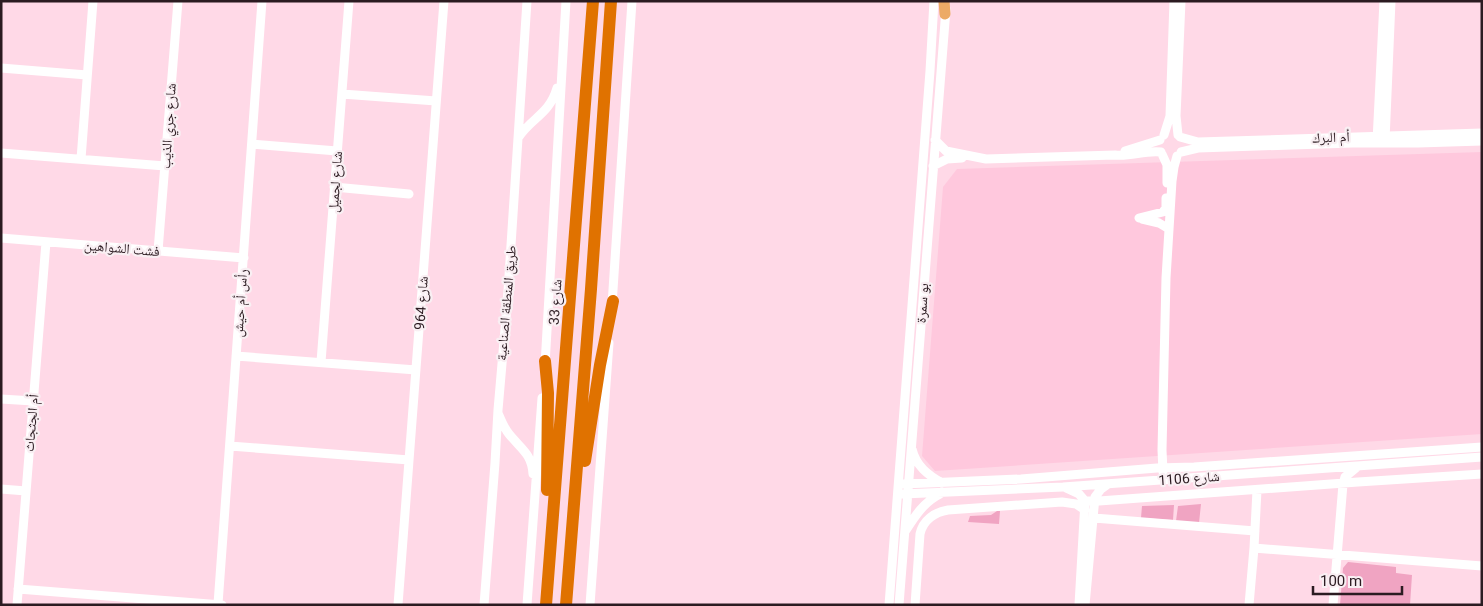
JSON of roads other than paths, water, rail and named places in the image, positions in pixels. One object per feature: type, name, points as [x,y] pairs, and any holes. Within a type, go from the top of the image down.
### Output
[{"type":"highway","name":"شارع 33","points":[[546,605],[593,1]]},
{"type":"highway","points":[[566,605],[611,1]]},
{"type":"highway","points":[[573,525],[585,465],[603,348],[613,301]]},
{"type":"highway","points":[[545,361],[548,393],[546,523],[550,557]]},
{"type":"main road","points":[[945,1],[945,14]]},
{"type":"street","points":[[81,159],[93,1]]},
{"type":"street","name":"شارع جري الذيب","points":[[158,251],[178,1]]},
{"type":"street","name":"رأس أم حيش","points":[[218,604],[262,1]]},
{"type":"street","name":"شارع لجميل","points":[[321,362],[349,1]]},
{"type":"street","name":"شارع 964","points":[[398,605],[444,1]]},
{"type":"street","name":"طريق المنطقة الصناعية","points":[[484,605],[508,296],[527,1]]},
{"type":"street","points":[[527,605],[545,361],[566,1]]},
{"type":"street","points":[[590,605],[613,301],[632,1]]},
{"type":"street","name":"بو سمرة","points":[[888,605],[934,1]]},
{"type":"street","points":[[1160,480],[1166,278],[1172,181],[1179,154],[1183,147],[1176,116],[1176,29],[1174,1]]},
{"type":"street","points":[[1169,229],[1159,223],[1139,218],[1161,213],[1166,208],[1167,166],[1159,147],[1170,116],[1176,29],[1181,1]]},
{"type":"street","points":[[1381,139],[1384,1]]},
{"type":"street","points":[[1381,139],[1390,1]]},
{"type":"street","name":"بو سمرة","points":[[899,605],[945,14]]},
{"type":"street","points":[[1,68],[87,74]]},
{"type":"street","points":[[518,138],[525,128],[550,105],[560,80]]},
{"type":"street","points":[[342,94],[436,101]]},
{"type":"street","points":[[1115,155],[1171,133],[1179,136]]},
{"type":"street","name":"أم البرك","points":[[1381,139],[1482,133]]},
{"type":"street","name":"أم البرك","points":[[1179,136],[1198,142],[1352,139],[1482,141]]},
{"type":"street","name":"أم البرك","points":[[1179,154],[1198,148],[1352,139]]},
{"type":"street","points":[[935,140],[946,151],[986,159],[1123,156],[1152,151],[1162,153],[1168,157],[1179,154]]},
{"type":"street","points":[[252,144],[337,151]]},
{"type":"street","points":[[1,153],[165,166]]},
{"type":"street","points":[[933,166],[947,158],[970,157]]},
{"type":"street","points":[[334,186],[409,194]]},
{"type":"street","name":"فشت الشواهين","points":[[1,238],[244,258]]},
{"type":"street","name":"أم الجثجاث","points":[[17,605],[46,242]]},
{"type":"street","points":[[236,356],[416,370]]},
{"type":"street","points":[[1,399],[33,401]]},
{"type":"street","points":[[498,410],[500,419],[509,434],[529,456],[532,465],[536,500]]},
{"type":"street","points":[[911,444],[913,453],[920,466],[929,475],[942,483]]},
{"type":"street","points":[[230,446],[409,460]]},
{"type":"street","name":"شارع 1106","points":[[897,484],[1099,474],[1145,469],[1482,447]]},
{"type":"street","points":[[1161,456],[1178,467]]},
{"type":"street","points":[[1145,469],[1161,456]]},
{"type":"street","name":"شارع 1106","points":[[896,494],[1063,487],[1482,457]]},
{"type":"street","points":[[1333,605],[1343,484],[1348,473],[1360,466]]},
{"type":"street","points":[[915,605],[920,534],[923,526],[935,514],[948,510],[1070,502],[1080,506],[1095,501],[1482,474]]},
{"type":"street","points":[[1085,605],[1095,497],[1098,491],[1108,484]]},
{"type":"street","points":[[1063,487],[1079,494],[1085,505],[1079,605]]},
{"type":"street","points":[[1,489],[26,491]]},
{"type":"street","points":[[1249,605],[1258,490]]},
{"type":"street","points":[[904,531],[921,508],[942,493]]},
{"type":"street","points":[[1094,518],[1255,531]]},
{"type":"street","points":[[1254,548],[1482,566]]},
{"type":"street","points":[[18,589],[105,600],[222,605]]}]
